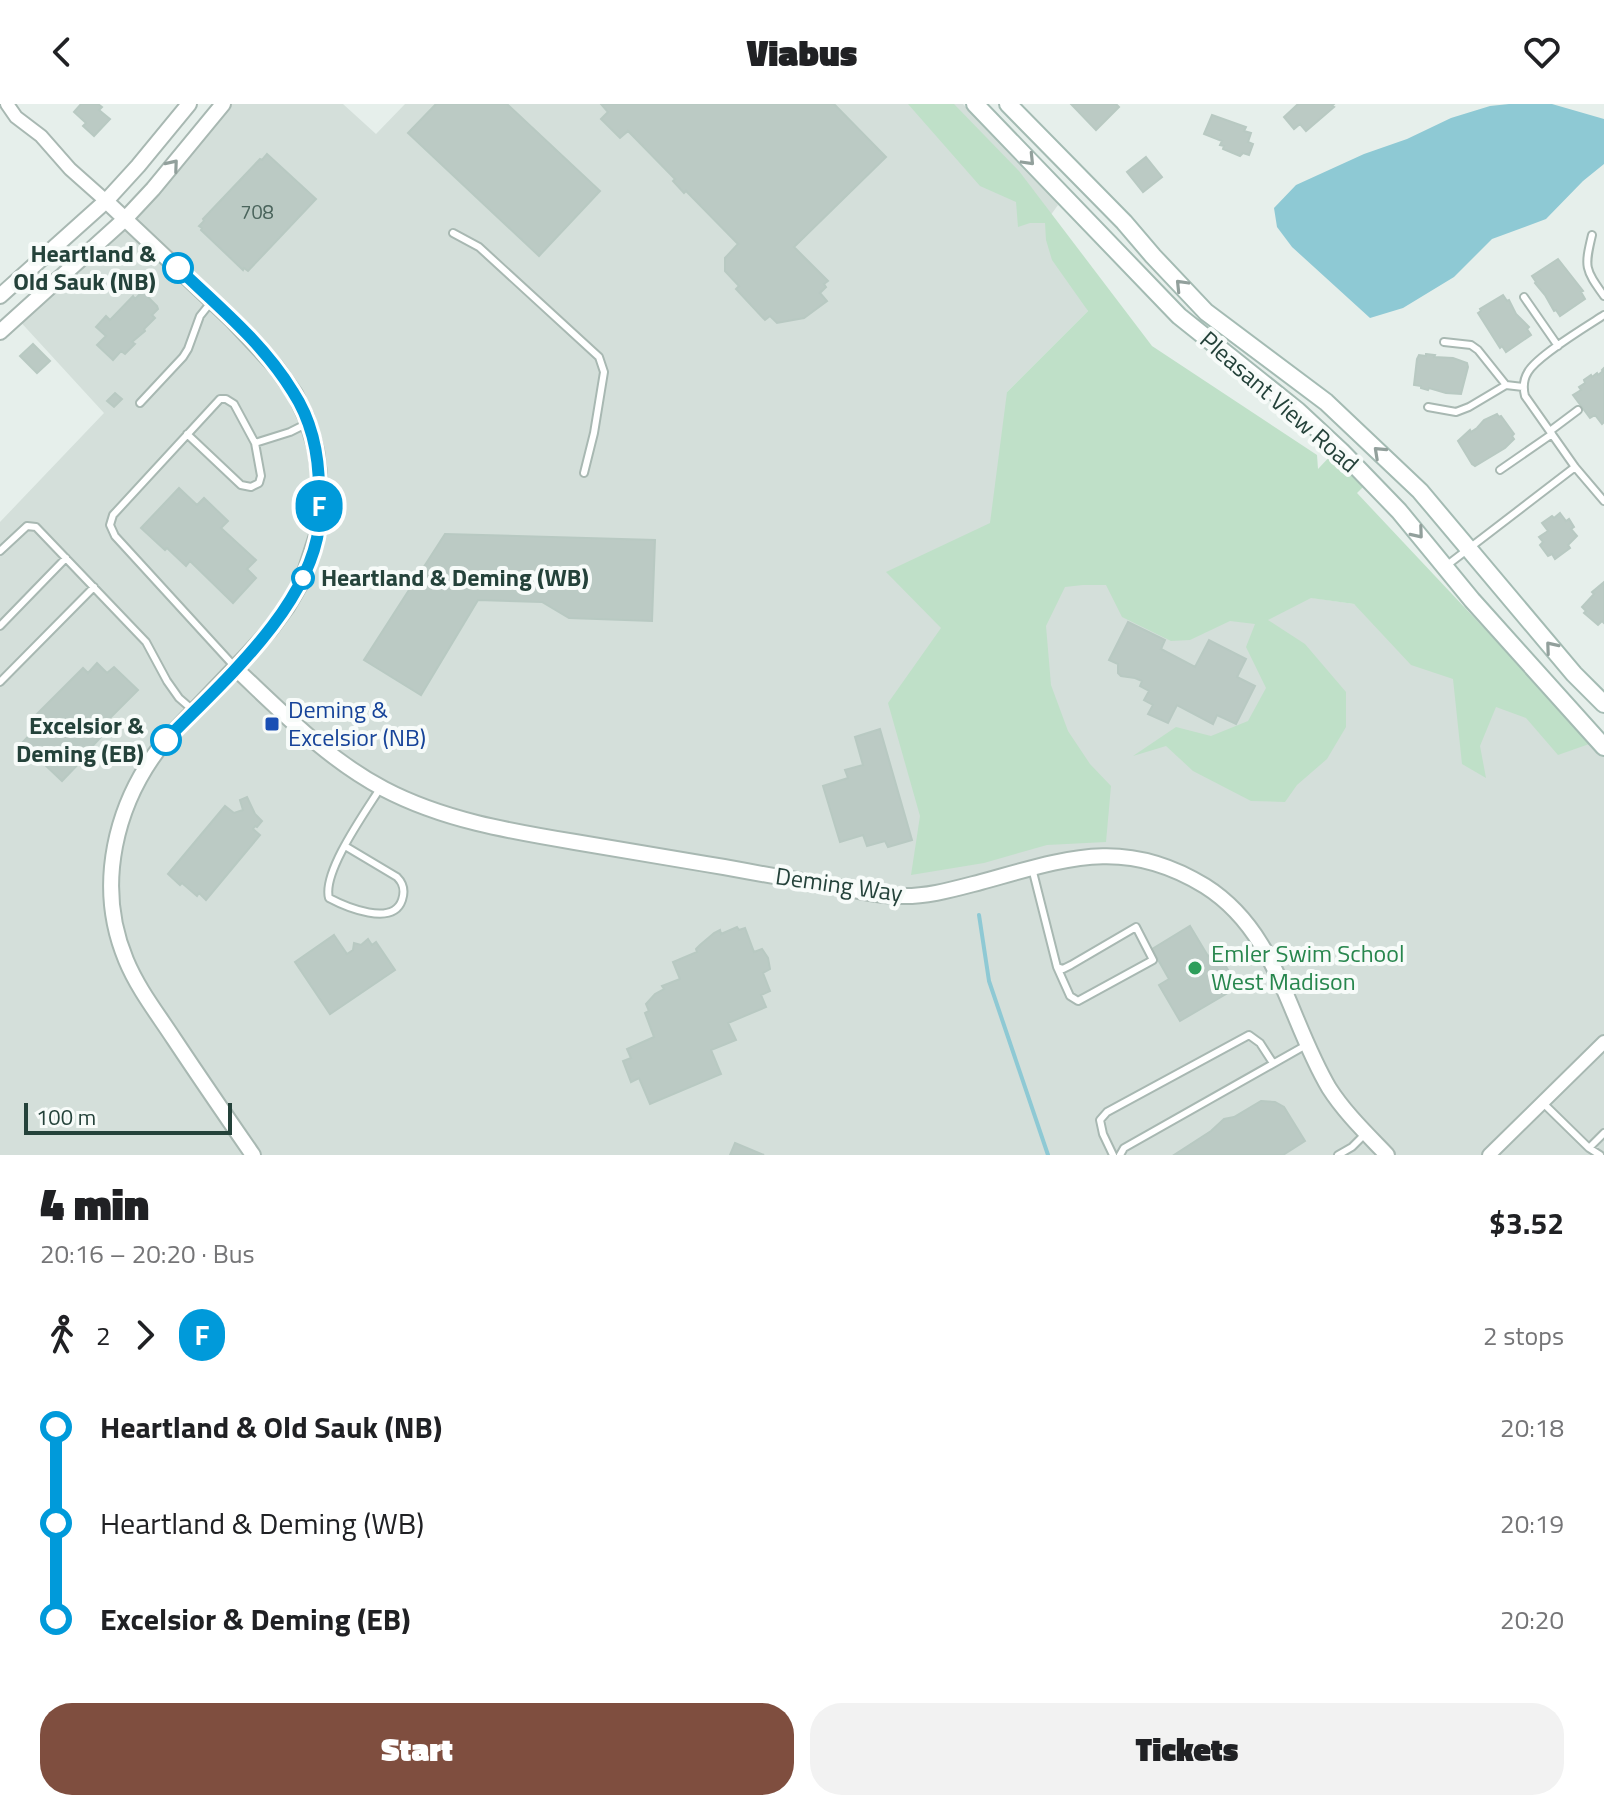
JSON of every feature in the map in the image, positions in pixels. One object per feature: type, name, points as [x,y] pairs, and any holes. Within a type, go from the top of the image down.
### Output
[{"type":"main road","name":"Pleasant View Road","points":[[975,104],[1179,316],[1298,411],[1341,451],[1399,511],[1472,600],[1604,747]]},
{"type":"main road","name":"Pleasant View Road","points":[[1008,104],[1124,222],[1206,312],[1326,402],[1420,491],[1574,674],[1604,704]]},
{"type":"street","points":[[7,104],[16,117],[41,136],[70,169],[212,301],[276,367],[295,394],[316,450],[320,526],[302,581],[270,630],[150,760],[128,800],[115,841],[113,905],[121,946],[135,978],[253,1155]]},
{"type":"street","points":[[0,296],[106,201],[189,104]]},
{"type":"street","points":[[0,332],[125,219],[223,104]]},
{"type":"street","name":"Deming Way","points":[[235,668],[331,755],[381,787],[428,809],[470,822],[899,896],[947,891],[1080,857],[1120,857],[1168,867],[1221,897],[1241,916],[1265,949],[1328,1086],[1387,1155]]},
{"type":"street","points":[[1489,1155],[1604,1042]]},
{"type":"lane","points":[[453,233],[479,247],[599,357],[604,372],[584,473]]},
{"type":"lane","points":[[1592,235],[1587,268],[1604,296]]},
{"type":"lane","points":[[1524,297],[1558,346]]},
{"type":"lane","points":[[140,403],[183,357],[200,316],[212,301]]},
{"type":"lane","points":[[1604,315],[1537,362],[1528,372],[1523,387],[1525,396],[1575,467],[1604,501]]},
{"type":"lane","points":[[1444,342],[1471,345],[1506,385]]},
{"type":"lane","points":[[1428,407],[1456,412],[1506,385],[1523,387]]},
{"type":"lane","points":[[187,434],[241,485],[251,487],[259,483],[261,476],[255,443],[234,404],[220,399],[187,434],[113,515],[110,525],[115,536],[235,668]]},
{"type":"lane","points":[[1500,470],[1578,410]]},
{"type":"lane","points":[[255,443],[308,423]]},
{"type":"lane","points":[[1446,566],[1575,467]]},
{"type":"lane","points":[[0,551],[27,526],[36,527],[146,642],[167,681],[179,698],[194,711]]},
{"type":"lane","points":[[0,626],[66,558]]},
{"type":"lane","points":[[0,682],[94,587]]},
{"type":"lane","points":[[345,846],[403,883],[401,903],[395,911],[388,914],[349,909],[329,898],[326,889],[330,874],[345,846],[381,787]]},
{"type":"lane","points":[[1032,868],[1057,967],[1070,996],[1078,1001],[1153,960],[1136,927],[1071,965],[1063,969],[1057,967]]},
{"type":"lane","points":[[1113,1155],[1100,1120],[1107,1112],[1249,1035],[1260,1043],[1273,1063]]},
{"type":"lane","points":[[1120,1155],[1124,1148],[1308,1044]]},
{"type":"lane","points":[[1543,1103],[1600,1155]]},
{"type":"lane","points":[[1338,1155],[1366,1133]]},
{"type":"lane","points":[[1589,1148],[1604,1133]]},
{"type":"shaded area","points":[[223,104],[343,104],[376,134],[405,104],[963,104],[1036,178],[1058,205],[1045,223],[1088,311],[1007,392],[1273,592],[1354,604],[1421,649],[1528,656],[1604,744],[1604,1155],[0,1155],[0,522],[104,413],[16,317],[72,268]]},
{"type":"green space","points":[[908,104],[954,104],[1019,171],[1152,346],[1317,455],[1318,469],[1333,453],[1364,486],[1357,493],[1592,743],[1558,755],[1526,718],[1496,707],[1480,746],[1486,778],[1462,764],[1453,679],[1411,665],[1354,604],[1311,598],[1268,620],[1305,644],[1346,692],[1346,727],[1327,759],[1297,785],[1285,802],[1251,801],[1193,771],[1166,746],[1133,756],[1176,727],[1211,736],[1248,721],[1266,688],[1246,647],[1255,624],[1230,621],[1190,640],[1171,641],[1122,617],[1106,585],[1065,587],[1046,626],[1051,685],[1068,731],[1090,764],[1111,786],[1106,842],[1047,845],[984,863],[911,875],[920,816],[888,703],[941,628],[886,572],[990,523],[1007,392],[1088,311],[1052,260],[1045,223],[1018,227],[1016,202],[980,186]]},
{"type":"water","points":[[1552,104],[1604,119],[1604,164],[1546,219],[1492,239],[1454,277],[1403,308],[1370,318],[1292,247],[1277,227],[1274,208],[1296,185],[1451,118],[1490,106]]},
{"type":"building","points":[[81,104],[98,104],[102,107],[99,110],[110,119],[94,136],[74,112]]},
{"type":"building","points":[[436,104],[507,104],[600,191],[539,256],[408,133]]},
{"type":"building","points":[[601,104],[834,104],[886,157],[794,247],[828,281],[820,293],[827,301],[804,318],[777,323],[770,316],[765,320],[736,289],[739,286],[725,271],[725,258],[738,244],[686,191],[684,193],[673,181],[675,179],[628,131],[620,138],[601,119],[608,112]]},
{"type":"building","points":[[1071,104],[1116,104],[1119,107],[1096,130]]},
{"type":"building","points":[[1298,104],[1334,104],[1334,107],[1306,131],[1300,124],[1294,129],[1284,117]]},
{"type":"building","points":[[1212,115],[1246,127],[1244,131],[1251,133],[1248,142],[1253,144],[1249,155],[1243,153],[1240,156],[1223,149],[1224,146],[1220,145],[1222,141],[1204,134]]},
{"type":"building","points":[[267,154],[316,199],[248,271],[243,270],[199,226]]},
{"type":"building","points":[[1146,157],[1162,177],[1143,192],[1127,172]]},
{"type":"building","points":[[1558,259],[1583,291],[1585,299],[1560,316],[1532,276]]},
{"type":"building","points":[[141,293],[157,306],[152,315],[155,318],[125,354],[121,351],[113,360],[97,345],[106,336],[96,327],[106,316],[110,320],[133,296],[135,299]]},
{"type":"building","points":[[1503,295],[1529,327],[1527,329],[1531,335],[1506,352],[1502,346],[1500,348],[1478,313]]},
{"type":"building","points":[[33,344],[50,361],[37,373],[20,356]]},
{"type":"building","points":[[1419,355],[1467,363],[1461,394],[1414,385],[1417,359]]},
{"type":"building","points":[[1604,368],[1602,424],[1595,415],[1590,418],[1573,395],[1581,390],[1579,387],[1585,383],[1584,380],[1598,375]]},
{"type":"building","points":[[115,393],[122,399],[114,407],[107,401]]},
{"type":"building","points":[[1497,414],[1514,434],[1514,439],[1475,466],[1458,441],[1484,420]]},
{"type":"building","points":[[179,488],[197,505],[204,498],[228,521],[221,528],[256,560],[247,569],[256,578],[233,603],[190,561],[186,566],[141,528]]},
{"type":"building","points":[[1560,513],[1566,521],[1569,519],[1574,527],[1571,529],[1577,536],[1568,545],[1570,548],[1555,559],[1552,554],[1548,556],[1540,545],[1543,542],[1539,537],[1548,531],[1542,523]]},
{"type":"building","points":[[445,534],[655,540],[652,621],[569,618],[542,602],[478,600],[421,695],[364,660]]},
{"type":"building","points":[[1604,582],[1604,623],[1602,621],[1598,625],[1584,613],[1586,611],[1582,607],[1594,594],[1592,592]]},
{"type":"building","points":[[1128,622],[1165,640],[1161,649],[1195,667],[1209,640],[1246,659],[1237,677],[1255,686],[1236,724],[1217,715],[1213,724],[1177,705],[1168,723],[1148,714],[1153,705],[1144,700],[1149,691],[1140,686],[1142,681],[1121,676],[1118,664],[1109,660]]},
{"type":"building","points":[[97,663],[107,673],[114,667],[138,690],[96,732],[101,737],[62,781],[22,743],[39,725],[32,719],[83,668],[88,673]]},
{"type":"building","points":[[880,729],[912,840],[888,847],[885,841],[867,846],[863,835],[840,842],[823,786],[848,778],[845,770],[863,765],[855,737]]},
{"type":"building","points":[[247,797],[262,821],[253,829],[260,835],[206,900],[199,893],[197,896],[168,874],[225,806],[234,813],[243,810],[240,800]]},
{"type":"building","name":"Emler Swim School West Madison","points":[[1190,926],[1208,956],[1217,951],[1238,987],[1180,1021],[1159,985],[1169,979],[1152,949]]},
{"type":"building","points":[[737,927],[739,930],[745,928],[754,952],[762,949],[768,958],[770,969],[763,973],[770,991],[761,995],[766,1007],[728,1023],[736,1040],[711,1050],[721,1074],[650,1104],[639,1078],[631,1082],[623,1061],[631,1058],[627,1049],[654,1037],[645,1013],[649,1011],[646,1004],[664,989],[662,986],[680,979],[673,962],[697,952],[696,949],[714,933],[720,930],[721,934]]},
{"type":"building","points":[[334,935],[347,954],[353,950],[354,943],[361,945],[368,939],[372,945],[376,942],[395,970],[330,1014],[295,962]]},
{"type":"building","points":[[1261,1101],[1275,1102],[1284,1107],[1305,1141],[1283,1155],[1174,1155],[1224,1119],[1234,1117]]},
{"type":"building","points":[[735,1143],[764,1155],[730,1155]]},
{"type":"waterway","points":[[979,915],[989,981],[1048,1155]]},
{"type":"bus line","name":"F","points":[[166,740],[270,630],[287,607],[302,581],[320,526],[316,450],[295,394],[276,367],[178,268]]},
{"type":"place","name":"Heartland & Old Sauk (NB)","points":[[178,268]]},
{"type":"place","name":"Heartland & Deming (WB)","points":[[303,578]]},
{"type":"place","name":"Deming & Excelsior (NB)","points":[[272,724]]},
{"type":"place","name":"Excelsior & Deming (EB)","points":[[166,740]]},
{"type":"place","name":"Emler Swim School West Madison","points":[[1195,968]]}]
